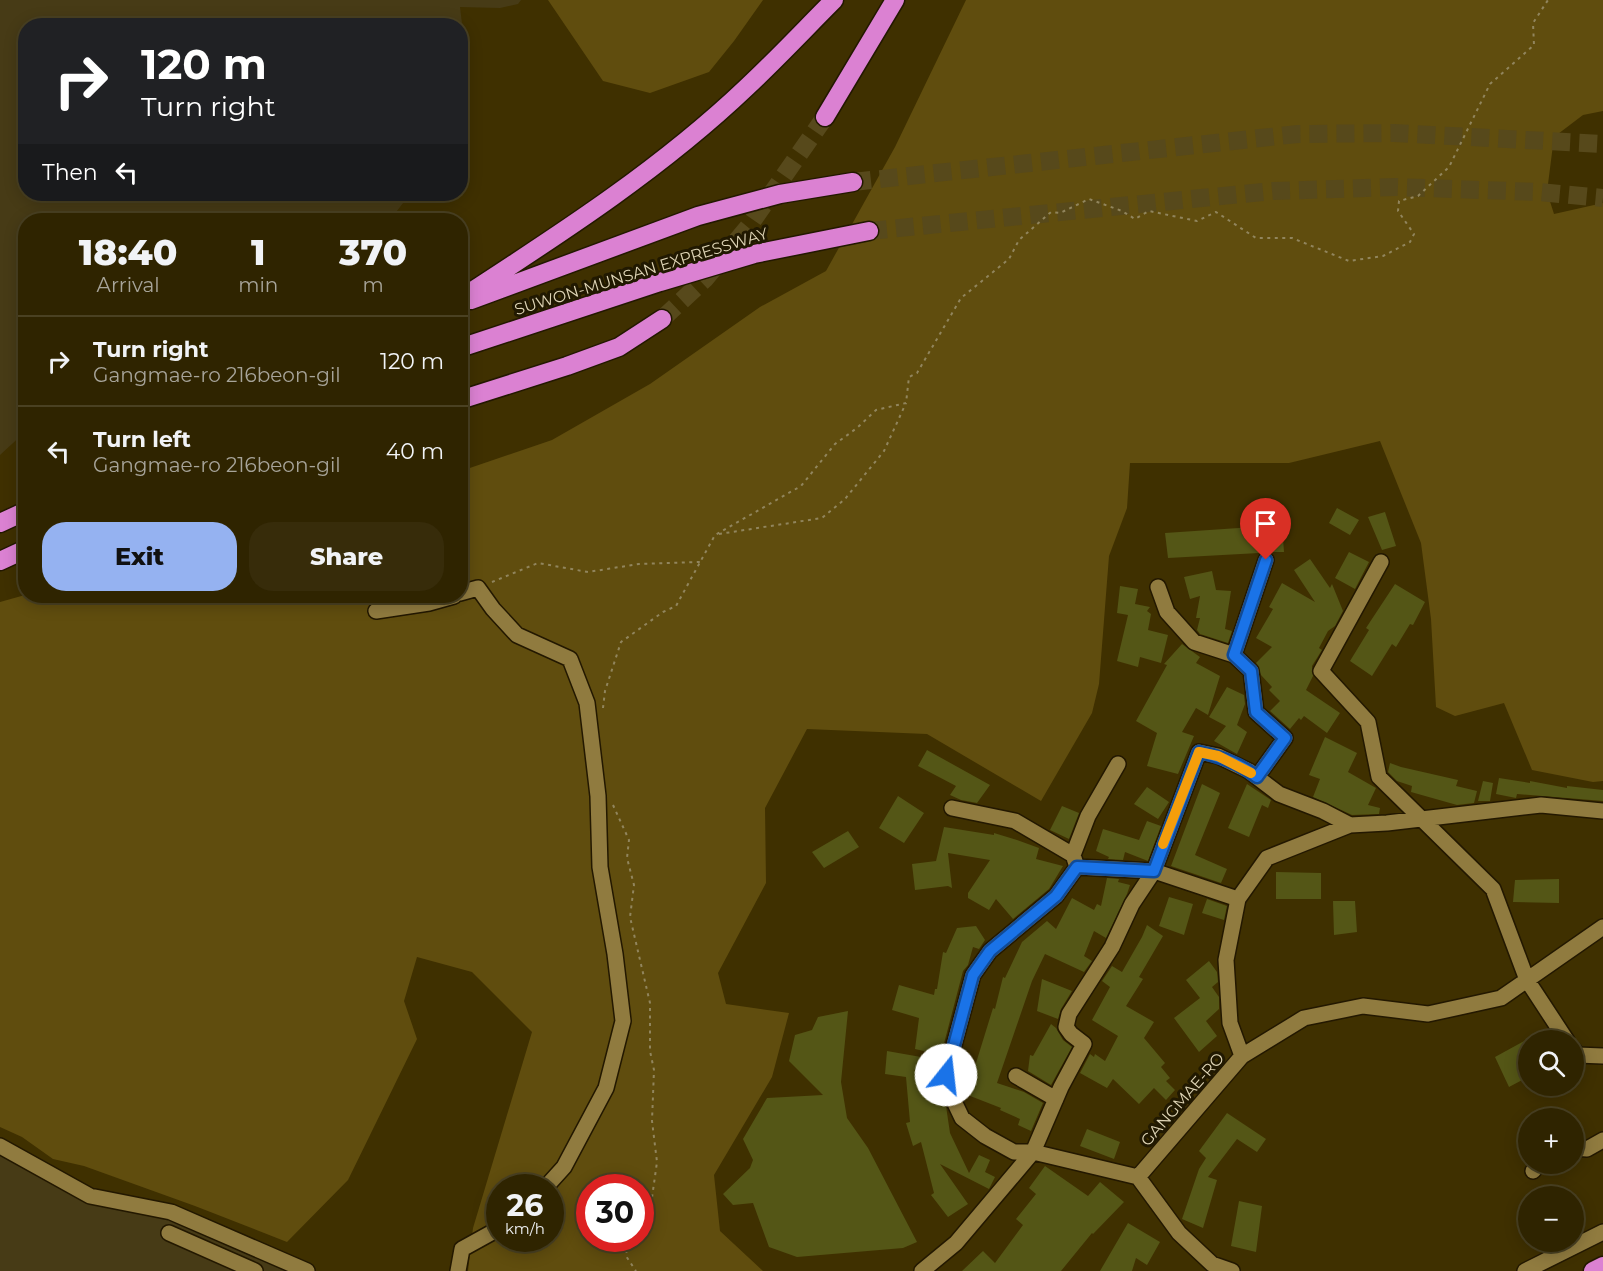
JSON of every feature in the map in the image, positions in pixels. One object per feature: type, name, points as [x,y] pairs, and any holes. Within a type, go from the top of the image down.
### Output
[{"type":"highway","points":[[468,294],[586,218],[673,150],[748,87],[834,0]]},
{"type":"highway","points":[[825,117],[895,0]]},
{"type":"highway","name":"SUWON-MUNSAN EXPRESSWAY","points":[[468,301],[698,216],[780,194],[853,182]]},
{"type":"highway","name":"SUWON-MUNSAN EXPRESSWAY","points":[[468,345],[754,254],[869,231]]},
{"type":"highway","points":[[468,397],[619,347],[662,319]]},
{"type":"highway","points":[[0,523],[18,515]]},
{"type":"highway","points":[[0,561],[18,553]]},
{"type":"highway","points":[[1593,1271],[1603,1266]]},
{"type":"street","points":[[1234,655],[1266,560]]},
{"type":"street","points":[[1381,562],[1321,671],[1368,722],[1379,777],[1493,889],[1527,980],[1560,1030]]},
{"type":"street","points":[[1158,587],[1167,612],[1194,642],[1234,655],[1251,671],[1256,712],[1285,738],[1257,777]]},
{"type":"street","points":[[468,591],[478,588],[493,609],[517,635],[570,659],[587,703],[598,796],[600,867],[615,954],[623,1021],[606,1088],[564,1167],[558,1174]]},
{"type":"street","points":[[376,610],[429,603]]},
{"type":"street","points":[[922,1271],[956,1242],[1033,1152],[1056,1099],[1084,1044],[1071,1035],[1066,1028],[1069,1014],[1112,947],[1132,904],[1154,871],[1199,752],[1218,756],[1249,771],[1279,794],[1323,811],[1350,825]]},
{"type":"street","points":[[1118,764],[1088,816],[1075,861],[1056,896],[990,951],[973,975],[946,1075],[951,1095],[962,1118],[985,1136],[1014,1152],[1033,1152],[1138,1177],[1179,1233],[1212,1264],[1232,1271]]},
{"type":"street","points":[[1242,1056],[1230,1023],[1226,960],[1238,899],[1266,858],[1350,825],[1541,805],[1603,811]]},
{"type":"street","points":[[952,808],[1015,821],[1075,861],[1154,871],[1238,899]]},
{"type":"street","name":"GANGMAE-RO","points":[[1138,1177],[1242,1056],[1304,1018],[1363,1006],[1428,1014],[1501,998],[1603,927]]},
{"type":"street","points":[[1584,1055],[1603,1056]]},
{"type":"street","points":[[1016,1076],[1056,1099]]},
{"type":"street","points":[[1584,1149],[1603,1140]]},
{"type":"street","points":[[0,1146],[90,1196],[171,1212],[307,1271]]},
{"type":"street","points":[[1525,1271],[1603,1232]]},
{"type":"street","points":[[169,1233],[255,1271]]},
{"type":"street","points":[[458,1271],[462,1249],[486,1236]]},
{"type":"path","points":[[716,535],[822,518],[845,499],[884,451],[906,403],[909,377],[916,373],[962,298],[1009,259],[1019,240],[1051,212],[1060,213],[1089,199],[1122,211],[1135,219],[1149,211],[1197,221],[1216,212],[1256,238],[1292,238],[1349,261],[1383,256],[1410,242],[1414,234],[1398,211],[1399,201],[1418,195],[1449,166],[1490,84],[1534,45],[1533,23],[1548,0]]},
{"type":"path","points":[[603,710],[604,692],[621,642],[663,612],[676,606],[716,535],[801,486],[835,444],[876,410],[906,403]]},
{"type":"path","points":[[478,588],[538,563],[588,572],[639,564],[700,562]]},
{"type":"path","points":[[612,802],[629,840],[627,858],[634,885],[630,917],[650,1003],[650,1052],[654,1070],[652,1122],[657,1162],[654,1183]]},
{"type":"path","points":[[626,1252],[626,1256],[636,1271]]},
{"type":"shaded area","points":[[0,0],[521,0],[518,4],[500,8],[460,7],[461,18],[18,18],[18,201],[405,201],[395,213],[18,213],[18,438],[0,455]]},
{"type":"shaded area","points":[[548,0],[763,0],[709,72],[650,93],[603,81]]},
{"type":"shaded area","points":[[966,0],[1603,0],[1603,111],[1583,115],[1554,137],[1547,192],[1554,214],[1603,203],[1603,781],[1593,782],[1532,770],[1504,703],[1455,716],[1436,707],[1431,619],[1421,543],[1380,441],[1289,463],[1130,463],[1127,508],[1109,556],[1099,684],[1092,713],[1041,801],[927,734],[807,729],[765,808],[766,883],[718,973],[726,1004],[789,1013],[772,1077],[714,1175],[720,1231],[763,1271],[468,1271],[473,1228],[486,1185],[486,1252],[564,1252],[564,1174],[489,1174],[532,1032],[472,972],[417,957],[404,1001],[417,1039],[348,1180],[287,1242],[84,1166],[53,1159],[22,1137],[0,1127],[0,602],[18,597],[18,603],[468,603],[468,469],[552,440],[650,384],[760,307],[826,271],[895,147]]},
{"type":"shaded area","points":[[0,1154],[166,1218],[288,1271],[0,1271]]},
{"type":"building","points":[[1337,508],[1359,520],[1350,535],[1329,523]]},
{"type":"building","points":[[1385,512],[1396,546],[1382,550],[1368,517]]},
{"type":"building","points":[[1282,525],[1284,552],[1265,550],[1259,553],[1168,558],[1165,533]]},
{"type":"building","points":[[1349,552],[1369,562],[1355,589],[1335,578]]},
{"type":"building","points":[[1310,559],[1330,588],[1332,584],[1343,611],[1319,648],[1322,650],[1312,666],[1313,676],[1306,690],[1340,713],[1327,733],[1304,716],[1301,720],[1299,718],[1290,729],[1270,711],[1280,701],[1269,690],[1272,687],[1261,675],[1256,663],[1272,647],[1256,638],[1273,609],[1269,607],[1282,583],[1315,602],[1294,570]]},
{"type":"building","points":[[1212,571],[1216,590],[1231,591],[1225,629],[1232,631],[1228,643],[1200,634],[1197,630],[1200,618],[1196,618],[1200,596],[1190,599],[1184,577]]},
{"type":"building","points":[[1395,584],[1425,602],[1413,625],[1410,624],[1396,647],[1392,644],[1372,676],[1350,661],[1369,630],[1366,628]]},
{"type":"building","points":[[1120,586],[1138,589],[1135,604],[1150,607],[1147,611],[1151,614],[1148,630],[1168,635],[1161,663],[1140,657],[1138,667],[1117,661],[1128,615],[1117,613]]},
{"type":"building","points":[[1182,644],[1200,657],[1196,663],[1220,676],[1208,715],[1196,708],[1182,732],[1194,736],[1178,774],[1147,766],[1157,733],[1136,721],[1167,665],[1164,664]]},
{"type":"building","points":[[1227,687],[1244,695],[1245,704],[1237,725],[1247,732],[1237,754],[1214,741],[1226,726],[1209,717]]},
{"type":"building","points":[[1325,737],[1357,753],[1348,772],[1376,788],[1368,805],[1380,808],[1379,814],[1352,815],[1313,797],[1320,779],[1309,775]]},
{"type":"building","points":[[927,750],[990,785],[977,803],[950,795],[956,786],[918,766]]},
{"type":"building","points":[[1390,763],[1458,780],[1456,786],[1477,791],[1474,803],[1457,805],[1411,792],[1412,786],[1397,781],[1388,772]]},
{"type":"building","points":[[1499,778],[1567,788],[1567,786],[1603,790],[1603,801],[1517,794],[1516,798],[1496,794]]},
{"type":"building","points":[[1483,781],[1493,783],[1490,801],[1478,801]]},
{"type":"building","points":[[1202,784],[1220,793],[1195,855],[1227,869],[1221,883],[1171,866]]},
{"type":"building","points":[[1247,784],[1271,800],[1268,808],[1262,805],[1249,837],[1228,828]]},
{"type":"building","points":[[1147,787],[1169,802],[1158,819],[1134,804]]},
{"type":"building","points":[[898,796],[924,813],[904,843],[879,828]]},
{"type":"building","points":[[1062,806],[1079,813],[1069,839],[1050,830]]},
{"type":"building","points":[[1147,821],[1161,826],[1148,861],[1125,852],[1123,860],[1108,859],[1109,857],[1096,851],[1103,829],[1139,840]]},
{"type":"building","points":[[944,827],[994,835],[994,833],[1017,840],[1039,848],[1036,859],[1063,866],[1049,889],[1013,919],[996,899],[989,910],[968,898],[968,893],[990,860],[948,853],[952,888],[948,886],[915,890],[912,864],[936,861]]},
{"type":"building","points":[[848,831],[859,847],[824,868],[812,852]]},
{"type":"building","points":[[1276,872],[1321,873],[1321,899],[1276,899]]},
{"type":"building","points":[[1107,878],[1119,879],[1118,882],[1130,885],[1106,938],[1094,931],[1084,956],[1092,961],[1084,972],[1045,954],[1032,981],[997,1083],[1024,1092],[1043,1103],[1031,1131],[1018,1125],[1020,1119],[1000,1110],[1001,1108],[960,1092],[966,1074],[972,1076],[993,1008],[995,1009],[1003,977],[1005,978],[1022,942],[1047,921],[1056,929],[1072,898],[1094,910],[1097,904],[1101,906]]},
{"type":"building","points":[[1559,879],[1559,903],[1513,902],[1515,880]]},
{"type":"building","points":[[1169,897],[1193,904],[1184,935],[1159,926]]},
{"type":"building","points":[[1207,899],[1227,906],[1224,920],[1202,913]]},
{"type":"building","points":[[1333,901],[1355,901],[1357,932],[1334,935]]},
{"type":"building","points":[[1147,925],[1163,936],[1139,977],[1143,979],[1126,1006],[1154,1022],[1144,1038],[1165,1063],[1161,1067],[1170,1078],[1166,1081],[1175,1090],[1166,1100],[1154,1088],[1139,1104],[1113,1079],[1107,1088],[1080,1073],[1090,1054],[1094,1057],[1095,1054],[1105,1061],[1118,1036],[1092,1020],[1110,987],[1102,981],[1112,966],[1122,972]]},
{"type":"building","points":[[976,926],[985,940],[979,949],[973,947],[968,965],[963,971],[941,1055],[915,1049],[919,1018],[892,1010],[899,985],[934,995],[943,952],[946,953],[957,928]]},
{"type":"building","points":[[1209,961],[1217,972],[1218,982],[1212,987],[1219,997],[1219,1009],[1206,1021],[1217,1036],[1199,1052],[1174,1018],[1200,998],[1186,980]]},
{"type":"building","points":[[1042,979],[1072,991],[1058,1019],[1037,1011]]},
{"type":"building","points":[[848,1011],[841,1082],[847,1118],[868,1148],[917,1242],[903,1248],[797,1257],[769,1247],[753,1203],[733,1205],[723,1194],[750,1168],[753,1160],[743,1139],[767,1098],[823,1095],[789,1061],[795,1035],[812,1030],[818,1017]]},
{"type":"building","points":[[1051,1024],[1063,1040],[1072,1047],[1051,1085],[1028,1071],[1030,1055],[1033,1056]]},
{"type":"building","points":[[1518,1044],[1518,1082],[1509,1087],[1495,1057]]},
{"type":"building","points":[[887,1051],[921,1057],[917,1085],[934,1083],[940,1092],[946,1106],[950,1133],[969,1173],[979,1155],[990,1160],[985,1172],[995,1177],[989,1189],[940,1164],[968,1204],[948,1217],[931,1195],[934,1193],[921,1142],[913,1146],[906,1123],[910,1122],[906,1077],[885,1074]]},
{"type":"building","points":[[1227,1113],[1266,1139],[1257,1152],[1237,1139],[1208,1177],[1217,1180],[1203,1228],[1182,1219],[1199,1169],[1206,1158],[1199,1151]]},
{"type":"building","points":[[1087,1129],[1120,1142],[1114,1159],[1080,1146]]},
{"type":"building","points":[[1045,1166],[1088,1196],[1100,1182],[1124,1202],[1092,1233],[1061,1271],[962,1271],[983,1251],[995,1263],[1023,1225],[1016,1219],[1036,1194],[1029,1188]]},
{"type":"building","points":[[1239,1201],[1262,1206],[1256,1252],[1231,1246]]},
{"type":"building","points":[[1128,1223],[1160,1242],[1147,1265],[1136,1258],[1132,1271],[1100,1271]]},
{"type":"tunnel","points":[[662,319],[705,279],[749,226],[825,117]]},
{"type":"tunnel","points":[[853,182],[1298,134],[1394,133],[1603,144]]},
{"type":"tunnel","points":[[869,231],[1273,191],[1396,187],[1539,192],[1603,198]]},
{"type":"slow traffic","points":[[1163,844],[1199,752],[1218,756],[1251,773]]},
{"type":"route","points":[[946,1075],[973,975],[990,951],[1056,896],[1077,867],[1154,871],[1199,752],[1218,756],[1257,777],[1285,738],[1256,712],[1251,671],[1234,655],[1266,560]]}]
